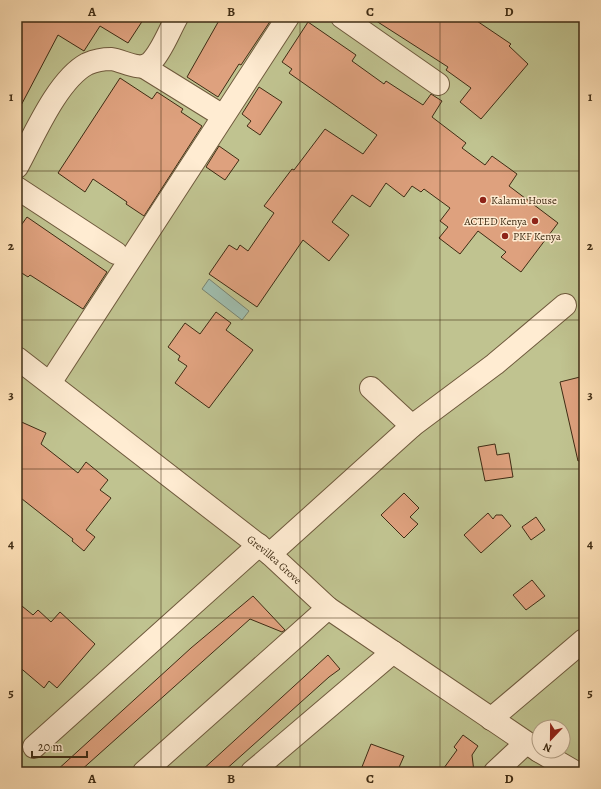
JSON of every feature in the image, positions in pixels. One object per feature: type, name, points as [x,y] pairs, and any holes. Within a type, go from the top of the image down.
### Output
[{"type":"street","points":[[144,67],[156,57],[177,17]]},
{"type":"street","points":[[50,383],[288,17]]},
{"type":"street","points":[[342,17],[438,84]]},
{"type":"street","points":[[17,167],[58,92],[73,75],[87,64],[100,60],[111,59],[138,67],[144,67],[223,116]]},
{"type":"street","points":[[17,188],[116,253]]},
{"type":"street","points":[[34,747],[265,549],[412,426],[495,364],[565,305]]},
{"type":"street","name":"Grevillea Grove","points":[[17,358],[265,549],[328,608],[531,745]]},
{"type":"street","points":[[371,388],[412,426]]},
{"type":"street","points":[[144,772],[328,608]]},
{"type":"street","points":[[490,719],[584,640]]},
{"type":"street","points":[[252,772],[393,652]]},
{"type":"street","points":[[495,772],[531,750]]},
{"type":"street","name":"Grevillea Grove","points":[[553,759],[575,772]]},
{"type":"green space","points":[[17,17],[584,17],[584,772],[17,772]]},
{"type":"shaded area","points":[[209,279],[249,311],[242,320],[202,289]]},
{"type":"building","points":[[17,17],[145,17],[128,43],[100,26],[84,51],[58,35],[17,113]]},
{"type":"building","points":[[221,17],[273,17],[241,65],[239,64],[218,97],[187,77]]},
{"type":"building","points":[[370,17],[471,17],[511,44],[509,46],[528,64],[481,119],[460,102],[471,88],[446,70],[448,67]]},
{"type":"building","points":[[308,22],[356,55],[352,61],[384,84],[386,81],[423,105],[431,94],[442,101],[432,117],[466,143],[462,148],[485,165],[492,156],[517,174],[509,186],[558,223],[521,272],[501,257],[506,252],[478,231],[460,254],[439,238],[448,227],[440,221],[450,208],[424,189],[421,192],[412,186],[404,197],[386,183],[370,207],[352,195],[332,222],[349,235],[329,261],[303,240],[257,307],[209,274],[229,245],[237,250],[240,245],[248,251],[274,213],[264,206],[325,129],[363,154],[377,135],[289,73],[292,69],[282,62]]},
{"type":"building","points":[[120,78],[152,99],[157,92],[183,109],[181,112],[202,126],[144,216],[126,204],[127,202],[93,179],[85,192],[58,173]]},
{"type":"building","points":[[259,87],[282,102],[260,135],[247,126],[251,121],[242,114]]},
{"type":"building","points":[[219,146],[239,160],[225,180],[206,167]]},
{"type":"building","points":[[27,217],[107,272],[83,309],[30,275],[28,277],[17,270],[17,231]]},
{"type":"building","points":[[216,312],[231,323],[226,330],[253,350],[209,408],[175,383],[187,366],[178,360],[180,356],[168,347],[185,323],[200,334]]},
{"type":"building","points":[[584,376],[584,460],[578,461],[560,382]]},
{"type":"building","points":[[17,420],[46,433],[41,444],[78,473],[86,462],[108,480],[100,490],[111,498],[86,530],[95,537],[84,551],[72,541],[73,539],[17,495]]},
{"type":"building","points":[[495,444],[497,455],[509,453],[513,477],[485,481],[478,447]]},
{"type":"building","points":[[404,493],[419,508],[410,517],[418,524],[404,538],[381,515]]},
{"type":"building","points":[[488,513],[493,519],[496,515],[502,515],[511,526],[481,553],[464,535]]},
{"type":"building","points":[[536,517],[545,530],[531,540],[522,527]]},
{"type":"building","points":[[532,580],[545,596],[526,610],[513,595]]},
{"type":"building","points":[[253,596],[285,630],[282,632],[250,619],[79,772],[55,772],[191,648]]},
{"type":"building","points":[[17,602],[33,615],[38,610],[51,622],[60,612],[95,644],[57,688],[49,681],[44,688],[17,665]]},
{"type":"building","points":[[328,655],[340,669],[329,677],[223,772],[200,772]]},
{"type":"building","points":[[463,735],[478,746],[472,755],[474,772],[441,772],[457,750],[454,747]]},
{"type":"building","points":[[371,744],[404,756],[397,772],[360,772]]},
{"type":"place","name":"Kalamu House","points":[[483,200]]},
{"type":"place","name":"ACTED Kenya","points":[[535,221]]},
{"type":"place","name":"PKF Kenya","points":[[505,236]]}]
